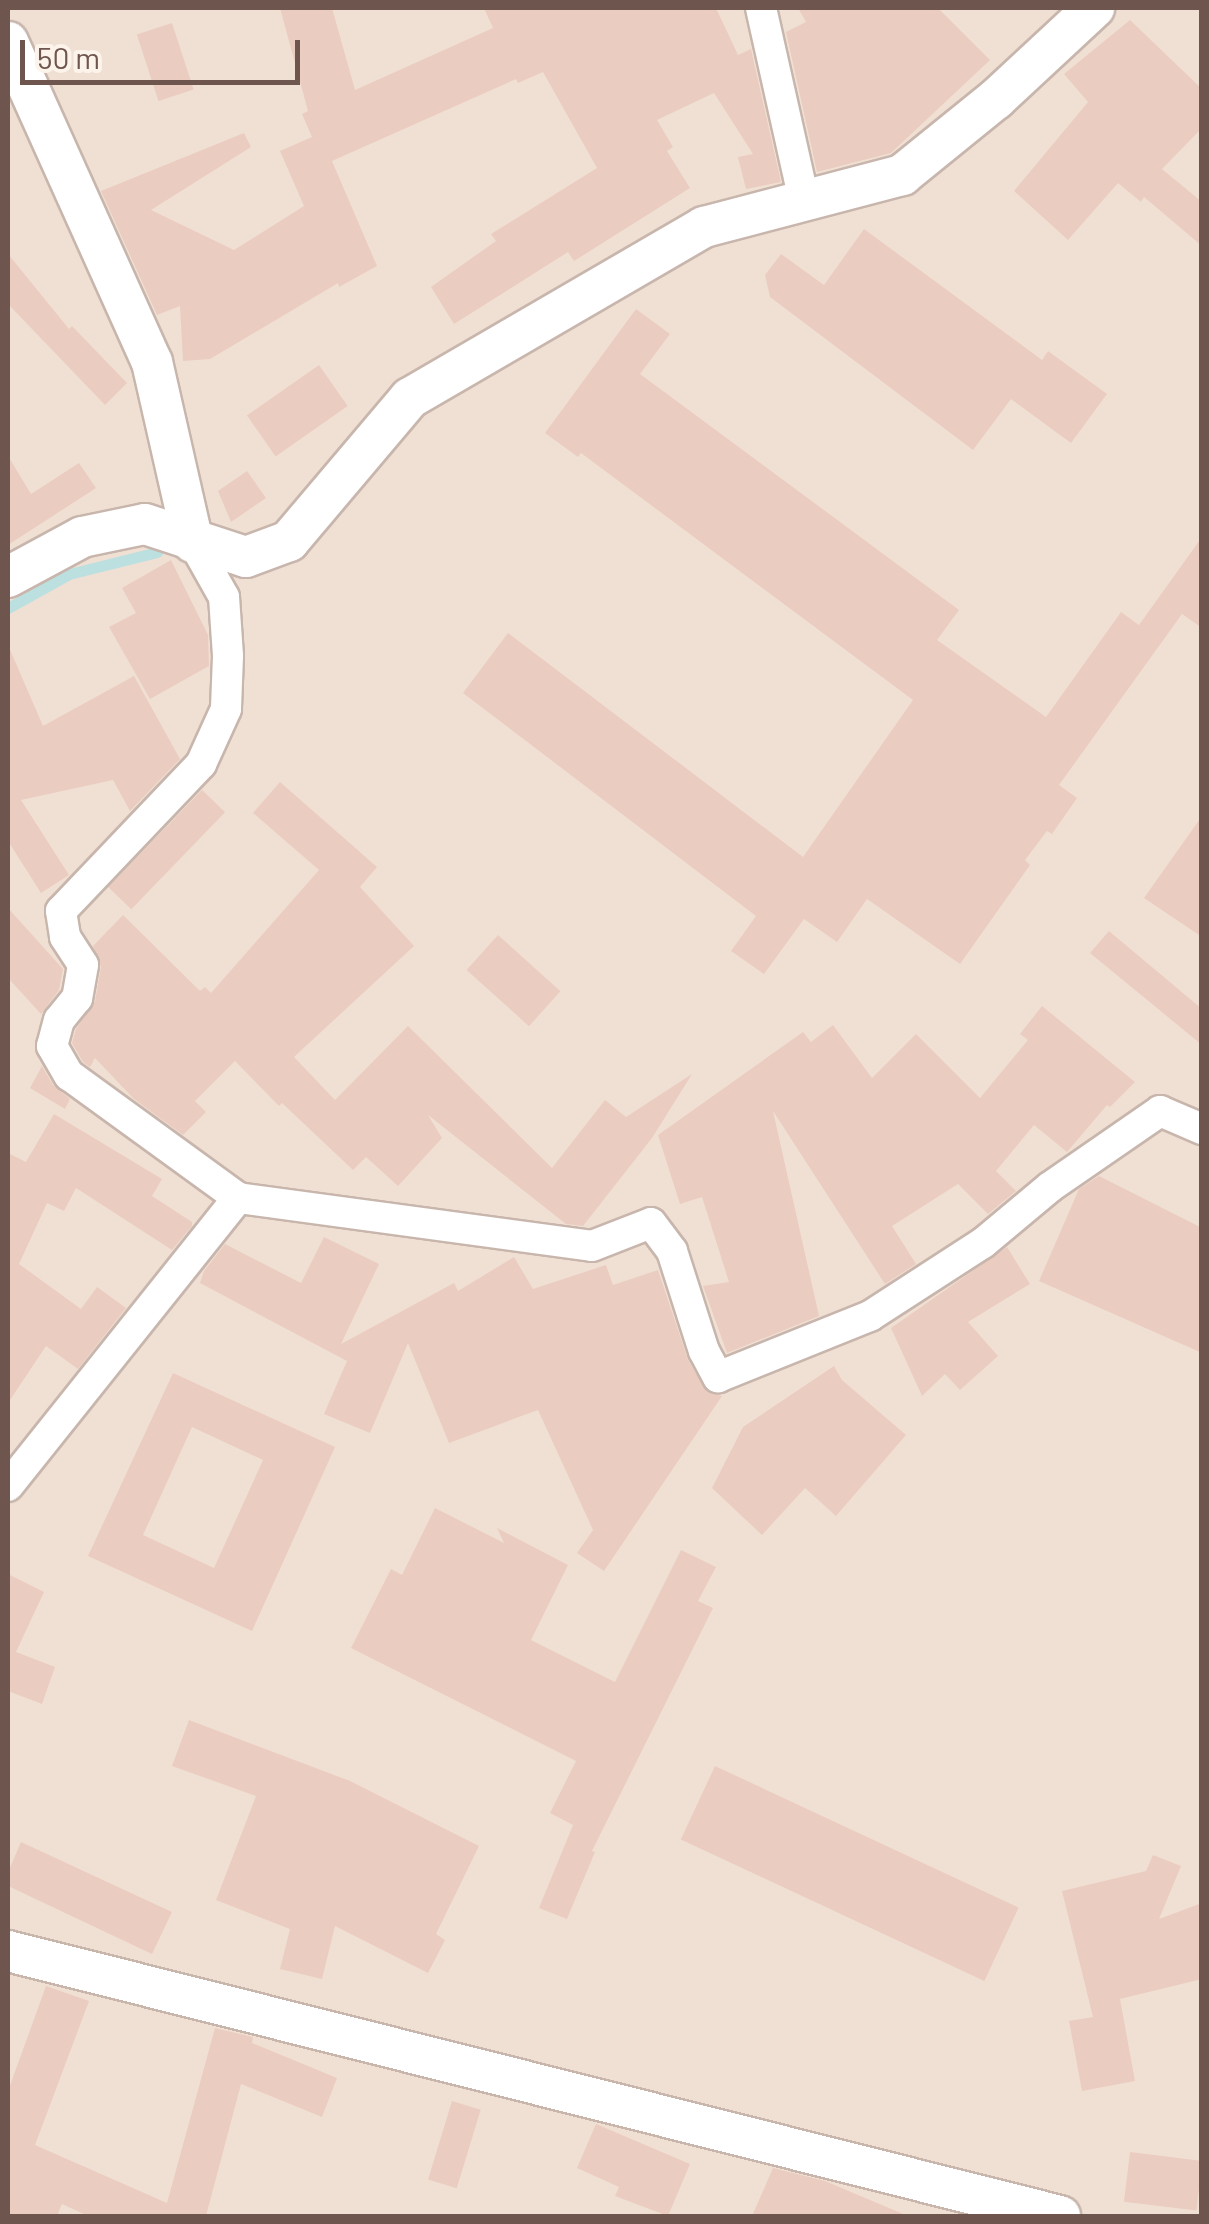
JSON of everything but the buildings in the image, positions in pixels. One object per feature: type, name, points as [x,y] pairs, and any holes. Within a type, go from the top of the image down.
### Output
[{"type":"street","points":[[761,8],[804,200]]},
{"type":"street","points":[[8,576],[82,537],[145,524],[246,557],[288,541],[410,398],[704,227],[902,175],[996,98],[1094,8]]},
{"type":"street","points":[[8,42],[152,362],[192,542],[224,597],[228,656],[226,709],[201,764],[61,911],[64,937],[84,965],[77,998],[59,1020],[52,1046],[70,1075],[238,1198],[592,1246],[651,1223],[672,1251],[704,1352],[718,1378],[870,1316],[982,1243],[1050,1187],[1160,1111],[1202,1129]]},
{"type":"street","points":[[8,1486],[238,1198]]},
{"type":"street","points":[[8,1951],[1049,2215]]},
{"type":"shaded area","points":[[8,8],[1201,8],[1201,2216],[8,2216]]},
{"type":"waterway","points":[[8,608],[69,574],[157,552]]}]
